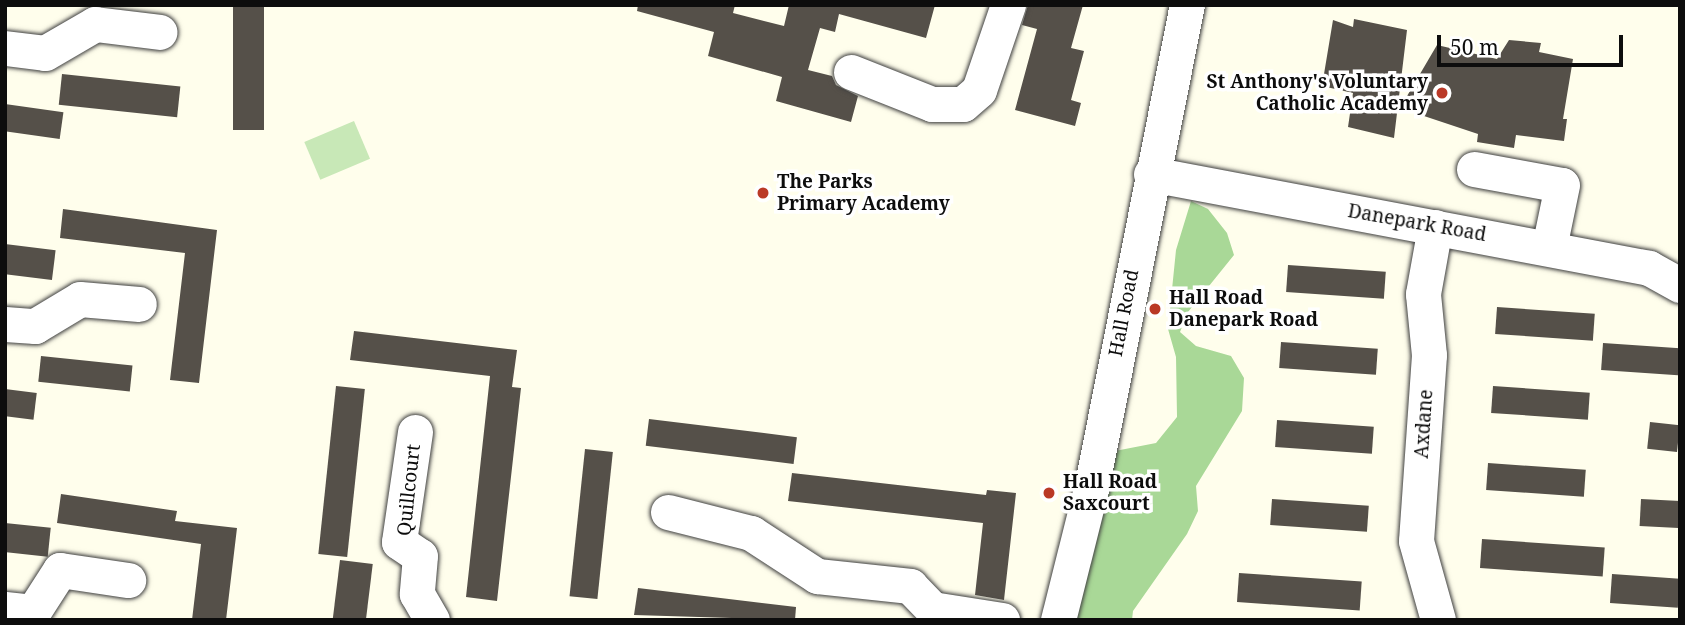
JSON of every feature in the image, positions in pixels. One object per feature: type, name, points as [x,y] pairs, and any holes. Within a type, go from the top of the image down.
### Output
[{"type":"street","points":[[851,72],[932,104],[963,104],[979,90],[1008,5]]},
{"type":"street","name":"Hall Road","points":[[1058,620],[1091,489],[1151,174],[1187,5]]},
{"type":"street","points":[[5,48],[45,52],[95,24],[160,32]]},
{"type":"street","points":[[1474,169],[1562,185],[1549,248]]},
{"type":"street","name":"Danepark Road","points":[[1151,174],[1649,268],[1680,285]]},
{"type":"street","name":"Axdane","points":[[1435,227],[1423,294],[1429,355],[1416,541],[1438,620]]},
{"type":"street","points":[[5,324],[34,326],[80,299],[139,304]]},
{"type":"street","name":"Quillcourt","points":[[415,432],[399,542],[420,556],[417,594],[432,620]]},
{"type":"street","points":[[668,512],[751,533],[817,576],[910,586],[932,609],[1002,620]]},
{"type":"street","points":[[5,609],[33,612],[60,570],[128,580]]},
{"type":"green space","points":[[354,121],[370,159],[320,180],[304,142]]},
{"type":"green space","points":[[1191,201],[1208,209],[1227,233],[1234,255],[1188,312],[1180,332],[1196,346],[1231,356],[1244,378],[1242,411],[1196,486],[1198,511],[1187,534],[1133,611],[1132,620],[1074,620],[1115,451],[1156,443],[1177,417],[1176,357],[1168,329],[1176,250]]},
{"type":"building","points":[[233,5],[264,5],[264,130],[233,130]]},
{"type":"building","points":[[638,5],[735,5],[733,13],[784,26],[789,5],[935,5],[926,38],[839,14],[835,32],[820,28],[808,70],[832,76],[836,85],[858,96],[851,122],[776,101],[782,77],[708,56],[714,32],[637,11]]},
{"type":"building","points":[[1028,5],[1083,5],[1071,48],[1084,51],[1071,100],[1081,103],[1075,126],[1015,110],[1037,29],[1022,25]]},
{"type":"building","points":[[1354,19],[1407,30],[1394,138],[1348,127],[1353,93],[1322,86],[1333,20],[1353,27]]},
{"type":"building","points":[[1509,40],[1541,43],[1539,52],[1573,59],[1563,119],[1567,119],[1564,141],[1516,135],[1514,148],[1477,142],[1478,134],[1400,108],[1437,45],[1497,59]]},
{"type":"building","points":[[62,74],[180,86],[177,117],[59,105]]},
{"type":"building","points":[[5,104],[63,112],[60,139],[5,131]]},
{"type":"building","points":[[63,209],[217,230],[199,383],[170,380],[185,253],[60,238]]},
{"type":"building","points":[[5,244],[56,250],[52,280],[5,274]]},
{"type":"building","points":[[1288,265],[1386,272],[1384,299],[1286,292]]},
{"type":"building","points":[[1497,307],[1595,314],[1593,341],[1495,334]]},
{"type":"building","points":[[354,331],[517,350],[512,387],[521,388],[497,601],[466,597],[490,376],[350,360]]},
{"type":"building","points":[[1281,342],[1378,349],[1376,375],[1279,368]]},
{"type":"building","points":[[1603,343],[1680,348],[1678,375],[1601,370]]},
{"type":"building","points":[[41,356],[132,366],[130,391],[38,382]]},
{"type":"building","points":[[336,386],[365,389],[347,557],[318,554]]},
{"type":"building","points":[[1493,386],[1590,393],[1588,420],[1491,413]]},
{"type":"building","points":[[5,389],[37,393],[33,420],[5,416]]},
{"type":"building","points":[[649,419],[797,437],[794,464],[646,446]]},
{"type":"building","points":[[1277,420],[1374,427],[1372,454],[1275,447]]},
{"type":"building","points":[[1650,422],[1680,425],[1677,452],[1647,449]]},
{"type":"building","points":[[585,449],[613,452],[597,599],[570,596]]},
{"type":"building","points":[[1488,463],[1586,470],[1584,497],[1486,490]]},
{"type":"building","points":[[792,473],[986,495],[987,490],[1016,493],[1004,600],[975,595],[983,523],[788,501]]},
{"type":"building","points":[[61,494],[177,511],[175,521],[237,528],[226,620],[192,620],[201,544],[57,523]]},
{"type":"building","points":[[1272,499],[1369,506],[1367,532],[1270,525]]},
{"type":"building","points":[[1641,499],[1680,501],[1679,528],[1640,526]]},
{"type":"building","points":[[5,523],[51,528],[48,557],[5,552]]},
{"type":"building","points":[[1482,539],[1605,548],[1603,577],[1480,568]]},
{"type":"building","points":[[340,560],[373,564],[366,620],[333,620]]},
{"type":"building","points":[[1239,573],[1362,582],[1360,611],[1237,602]]},
{"type":"building","points":[[1612,574],[1680,579],[1678,608],[1610,603]]},
{"type":"building","points":[[638,588],[796,607],[795,620],[634,615]]},
{"type":"place","name":"St Anthony's Voluntary Catholic Academy","points":[[1442,93]]},
{"type":"place","name":"The Parks Primary Academy","points":[[763,193]]},
{"type":"place","name":"Hall Road Danepark Road","points":[[1155,309]]},
{"type":"place","name":"Hall Road Saxcourt","points":[[1049,493]]}]
